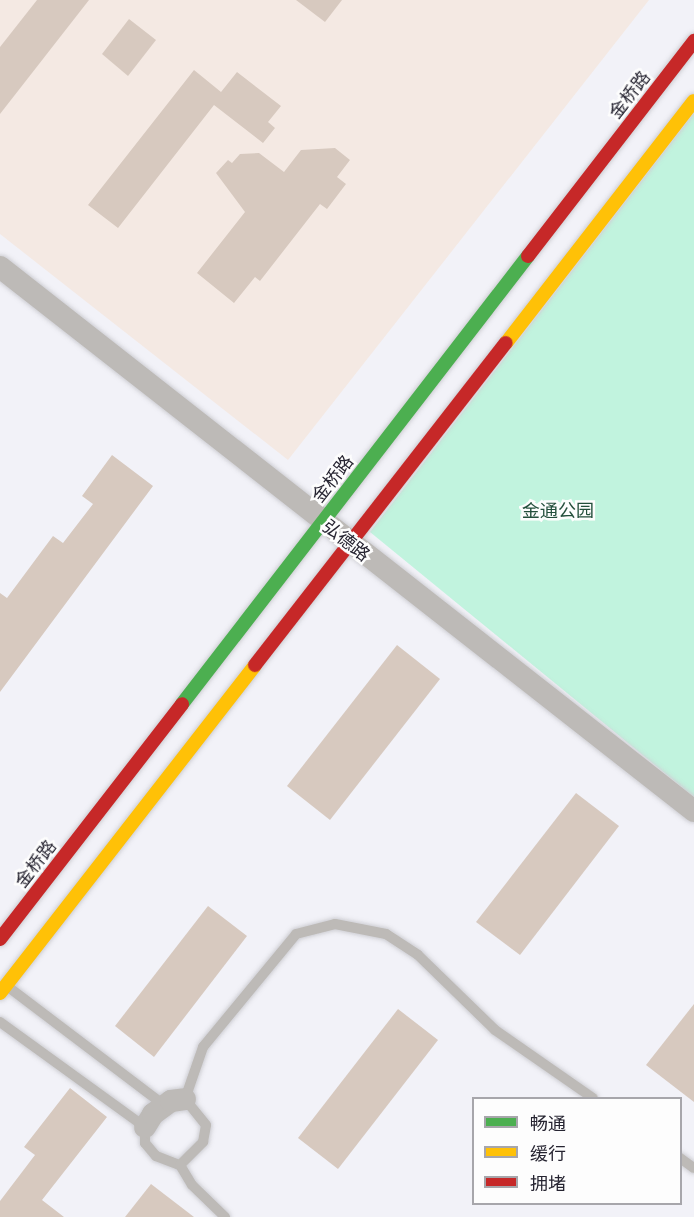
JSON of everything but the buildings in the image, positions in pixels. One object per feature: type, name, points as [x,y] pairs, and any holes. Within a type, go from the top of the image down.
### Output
[{"type":"street","name":"金桥路","points":[[0,939],[694,41]]},
{"type":"street","points":[[3,989],[694,101]]},
{"type":"street","name":"弘德路","points":[[0,267],[322,523],[694,811]]},
{"type":"street","points":[[145,1127],[175,1102]]},
{"type":"lane","points":[[175,1102],[202,1047],[296,934],[335,924],[386,934],[418,955],[495,1030],[592,1097]]},
{"type":"lane","points":[[3,989],[175,1102],[206,1125],[203,1142],[180,1166]]},
{"type":"lane","points":[[0,1022],[145,1127],[145,1143],[156,1156],[180,1166],[192,1185],[225,1217]]},
{"type":"lane","points":[[682,1159],[694,1168]]},
{"type":"shaded area","points":[[0,0],[649,0],[288,460],[0,234]]},
{"type":"green space","name":"金通公园","points":[[694,113],[694,797],[370,532]]},
{"type":"traffic: fast","points":[[182,704],[528,256]]},
{"type":"traffic: slow","points":[[506,343],[694,101]]},
{"type":"traffic: slow","points":[[0,993],[255,665]]},
{"type":"traffic: jam","points":[[528,256],[694,41]]},
{"type":"traffic: jam","points":[[255,665],[506,343]]},
{"type":"traffic: jam","points":[[0,939],[182,704]]}]
